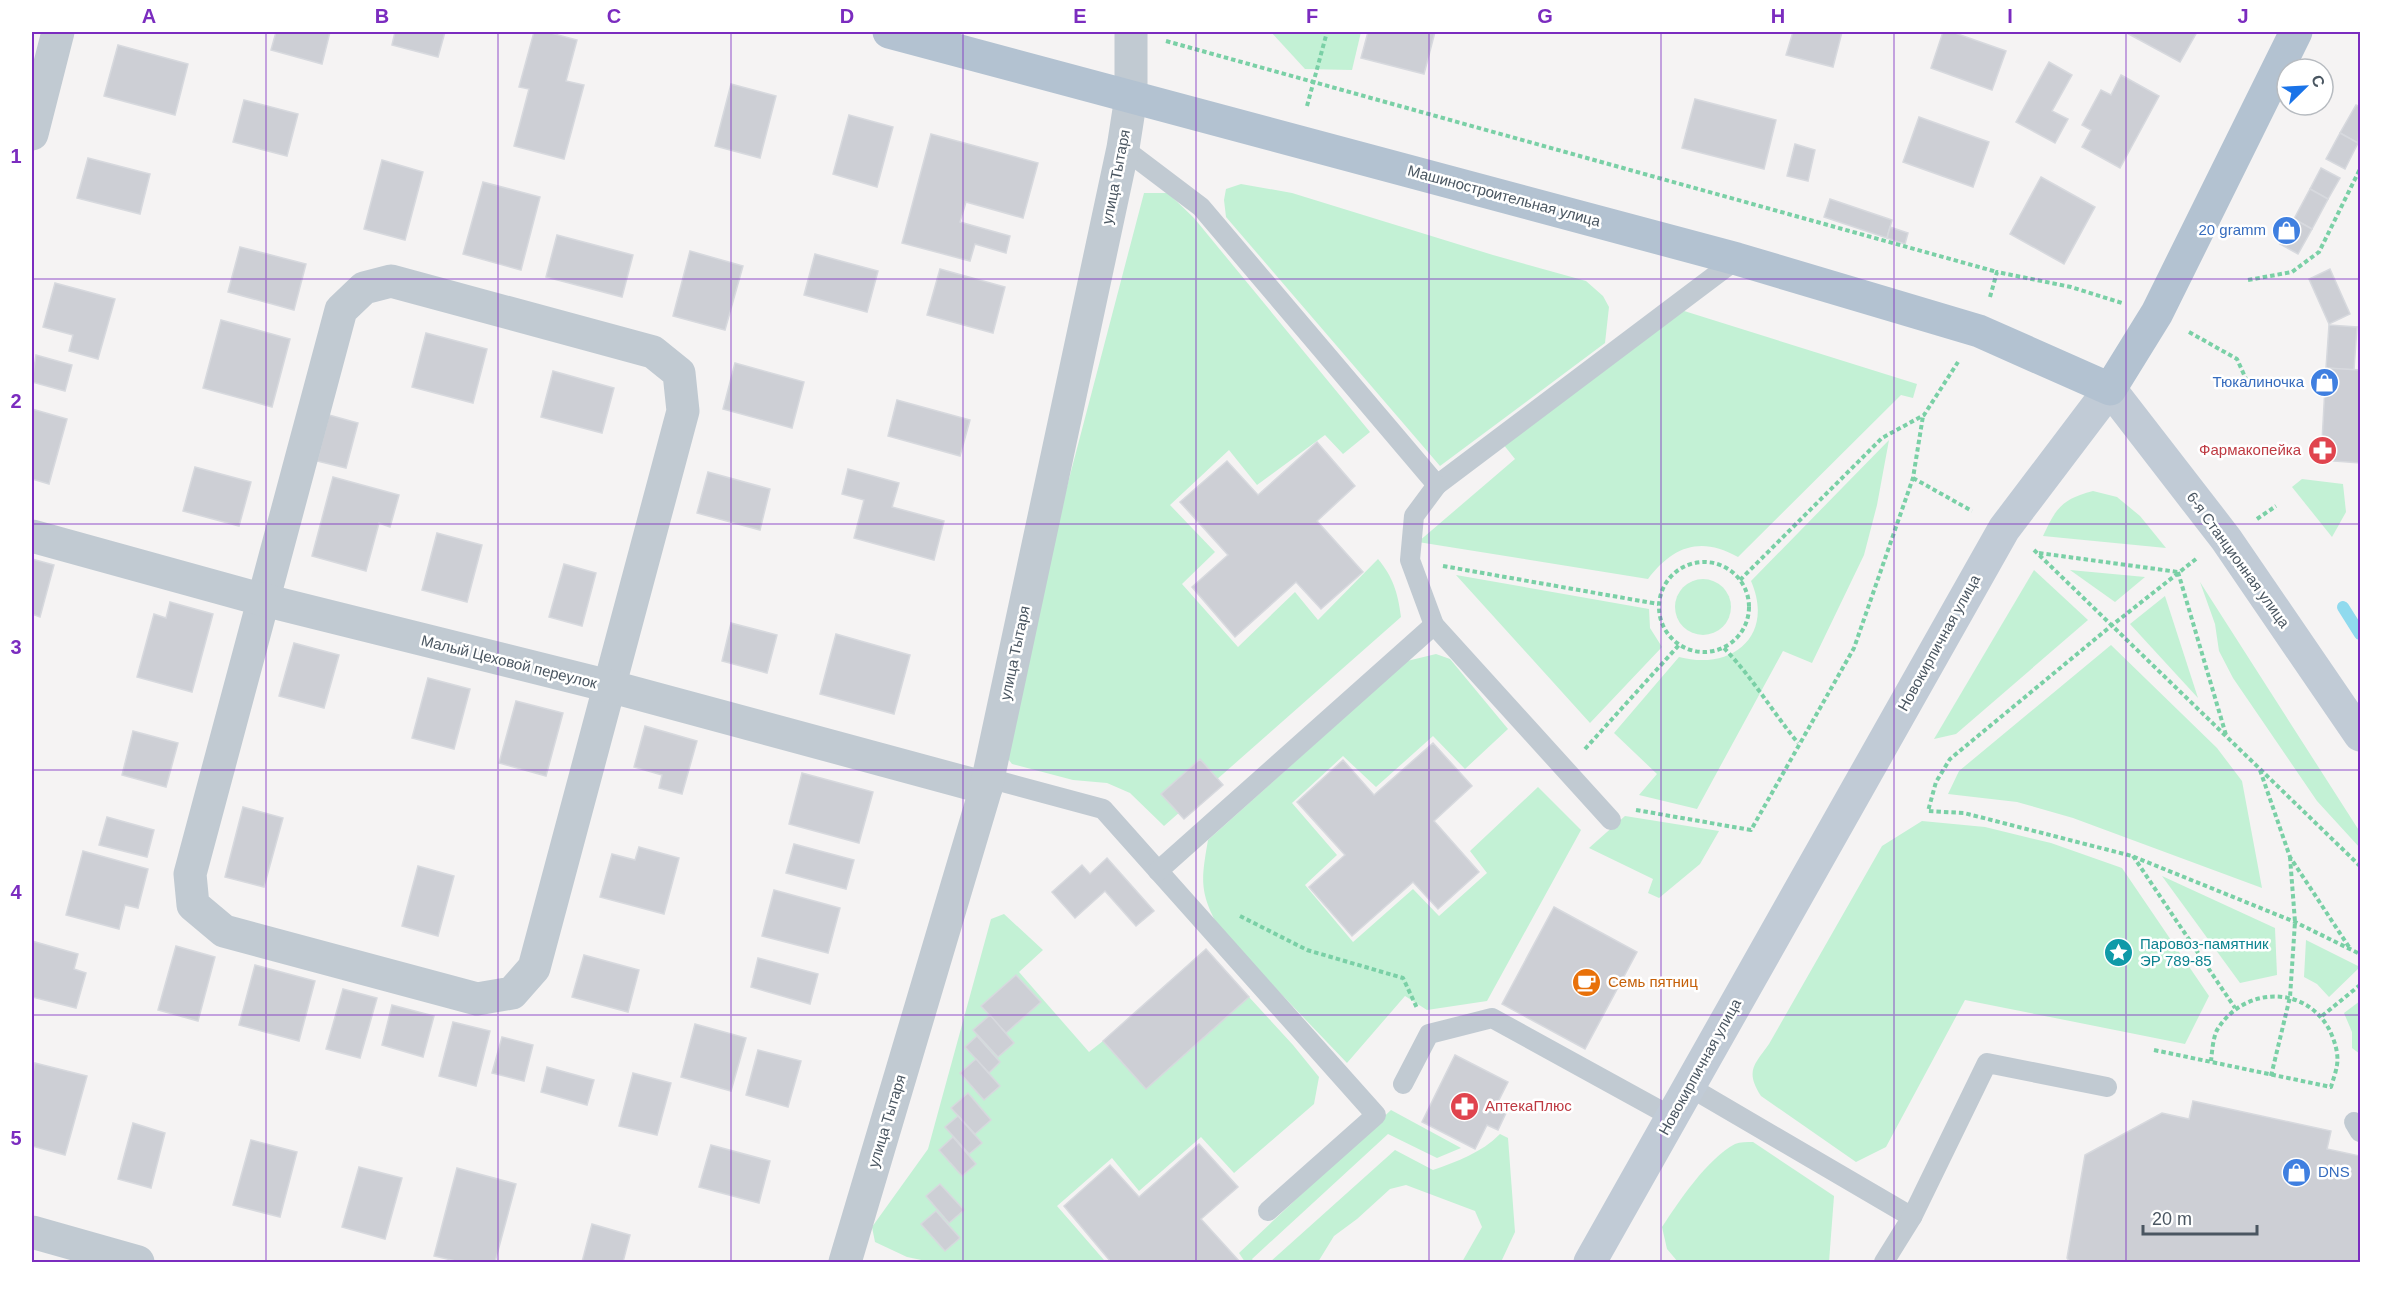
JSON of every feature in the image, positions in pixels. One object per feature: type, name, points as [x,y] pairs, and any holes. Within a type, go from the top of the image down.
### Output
[{"type":"main road","name":"Машиностроительная улица","points":[[889,32],[1737,259],[1979,331],[2110,389]]},
{"type":"main road","name":"Новокирпичная улица","points":[[1595,1261],[1688,1086],[2004,529],[2110,389],[2157,314],[2296,32]]},
{"type":"main road","name":"6-я Станционная улица","points":[[2110,389],[2226,539],[2361,735]]},
{"type":"street","points":[[32,134],[58,32]]},
{"type":"street","name":"улица Тытаря","points":[[852,1260],[987,783],[1123,148],[1144,35]]},
{"type":"street","points":[[392,281],[653,352],[679,373],[683,411],[609,686],[534,968],[512,993],[477,999],[224,931],[193,905],[190,874],[341,310],[364,288],[392,281]]},
{"type":"street","name":"Малый Цеховой переулок","points":[[32,536],[264,600],[987,783]]},
{"type":"street","points":[[32,1232],[138,1263]]},
{"type":"lane","points":[[1123,148],[1202,207],[1437,485]]},
{"type":"lane","points":[[1605,814],[1434,625],[1410,560],[1414,516],[1437,485],[1737,259]]},
{"type":"lane","points":[[1158,871],[1434,625]]},
{"type":"lane","points":[[987,783],[1103,809],[1376,1115],[1268,1211]]},
{"type":"lane","points":[[1403,1084],[1429,1034],[1492,1018],[1671,1118]]},
{"type":"lane","points":[[1884,1263],[1912,1217],[1987,1063],[2107,1087]]},
{"type":"lane","points":[[1688,1086],[1912,1217]]},
{"type":"path","points":[[1298,141],[1327,32]]},
{"type":"path","points":[[1144,35],[1997,272],[2071,287]]},
{"type":"path","points":[[2248,280],[2292,272],[2319,252],[2361,169]]},
{"type":"path","points":[[1605,814],[1638,810],[1751,830],[1798,743],[1854,648],[1912,478],[1924,415],[1979,331],[1997,272]]},
{"type":"path","points":[[1740,580],[1882,438],[1924,415]]},
{"type":"path","points":[[1912,478],[2004,529],[2038,553],[2361,866]]},
{"type":"path","points":[[2038,553],[2178,572]]},
{"type":"path","points":[[1410,560],[1658,604]]},
{"type":"path","points":[[1698,562],[1714,563],[1729,569],[1740,580],[1747,594],[1749,610],[1745,625],[1737,639],[1724,648],[1709,653],[1693,652],[1679,645],[1667,634],[1660,620],[1658,604],[1662,589],[1670,576],[1683,566],[1698,562]]},
{"type":"path","points":[[2178,572],[1950,759],[1936,782],[1928,811],[1964,813],[2132,856],[2295,922],[2361,954]]},
{"type":"path","points":[[2178,572],[2226,736]]},
{"type":"path","points":[[1565,771],[1679,645]]},
{"type":"path","points":[[1724,648],[1749,675],[1769,708],[1798,743]]},
{"type":"path","points":[[2260,770],[2290,857],[2350,949]]},
{"type":"path","points":[[2132,856],[2235,1008]]},
{"type":"path","points":[[2271,1076],[2290,997],[2295,922],[2290,857]]},
{"type":"path","points":[[1208,927],[1232,911],[1307,950],[1403,978],[1429,1034]]},
{"type":"path","points":[[2322,1017],[2361,985]]},
{"type":"path","points":[[2154,1050],[2331,1087],[2337,1063],[2334,1038],[2322,1017],[2308,1004],[2290,997],[2261,996],[2235,1008],[2216,1032],[2211,1061]]},
{"type":"green space","points":[[1271,32],[1361,32],[1352,70],[1305,69]]},
{"type":"green space","points":[[1241,184],[1292,193],[1586,281],[1603,296],[1609,307],[1605,343],[1440,466],[1226,217],[1224,200],[1226,189]]},
{"type":"green space","points":[[1144,193],[1168,193],[1194,218],[1370,432],[1343,454],[1325,435],[1257,485],[1229,450],[1170,505],[1215,552],[1182,584],[1238,647],[1295,592],[1318,620],[1378,559],[1388,572],[1394,586],[1401,617],[1164,826],[1130,793],[1107,783],[1073,780],[1012,764],[1005,755],[1053,540]]},
{"type":"green space","points":[[1681,310],[1917,384],[1913,398],[1901,395],[1738,557],[1712,547],[1688,548],[1667,559],[1648,579],[1418,542],[1515,459],[1503,444]]},
{"type":"green space","points":[[1889,440],[1877,505],[1864,555],[1812,663],[1783,651],[1697,809],[1639,795],[1657,774],[1614,733],[1679,657],[1698,660],[1716,659],[1731,654],[1744,645],[1753,633],[1757,618],[1757,601],[1751,581]]},
{"type":"green space","points":[[2302,479],[2343,484],[2346,512],[2332,537],[2292,487]]},
{"type":"green space","points":[[2093,491],[2117,497],[2140,516],[2166,548],[2043,536],[2061,506],[2074,497]]},
{"type":"green space","points":[[2034,570],[2088,620],[1956,734],[1934,739]]},
{"type":"green space","points":[[2070,570],[2145,577],[2115,602]]},
{"type":"green space","points":[[1456,575],[1649,609],[1650,628],[1662,647],[1590,723]]},
{"type":"green space","points":[[1698,579],[1708,579],[1723,587],[1729,596],[1731,607],[1729,618],[1723,627],[1708,635],[1698,635],[1687,630],[1680,623],[1675,612],[1675,602],[1680,591],[1687,584]]},
{"type":"green space","points":[[2200,582],[2360,832],[2360,848],[2317,801],[2233,678],[2219,651],[2215,624]]},
{"type":"green space","points":[[2165,596],[2198,698],[2130,624]]},
{"type":"green space","points":[[2111,645],[2217,748],[2242,781],[2262,888],[2073,818],[2017,802],[1948,794],[1959,771]]},
{"type":"green space","points":[[1436,654],[1450,659],[1508,729],[1465,769],[1433,736],[1376,787],[1343,756],[1292,803],[1337,855],[1305,885],[1353,942],[1413,889],[1439,916],[1487,873],[1470,851],[1538,787],[1581,830],[1487,1001],[1427,1010],[1405,996],[1347,1063],[1220,930],[1205,896],[1203,876],[1208,840],[1407,661]]},
{"type":"green space","points":[[1625,816],[1719,831],[1700,864],[1659,898],[1648,893],[1653,879],[1589,848]]},
{"type":"green space","points":[[1922,821],[1985,827],[2051,843],[2122,868],[2209,996],[2185,1044],[1965,1000],[1886,1147],[1856,1162],[1761,1096],[1753,1080],[1753,1068],[1882,846]]},
{"type":"green space","points":[[2162,876],[2275,928],[2277,975],[2240,983]]},
{"type":"green space","points":[[1004,914],[1043,950],[1019,972],[1089,1052],[1103,1041],[1146,1089],[1249,997],[1319,1077],[1314,1104],[1234,1173],[1201,1137],[1139,1191],[1112,1158],[1057,1206],[1104,1260],[1101,1262],[931,1262],[907,1257],[875,1242],[872,1227],[928,1149],[991,919]]},
{"type":"green space","points":[[2306,940],[2360,967],[2329,997],[2317,984],[2304,977]]},
{"type":"green space","points":[[2360,1001],[2360,1054],[2352,1048],[2352,1032],[2344,1013]]},
{"type":"green space","points":[[1391,1110],[1461,1148],[1437,1158],[1388,1134],[1252,1259],[1254,1262],[1245,1262],[1239,1253]]},
{"type":"green space","points":[[1500,1134],[1508,1138],[1515,1232],[1501,1262],[1462,1262],[1482,1227],[1475,1211],[1406,1185],[1390,1189],[1334,1236],[1318,1262],[1270,1262],[1395,1150],[1433,1170],[1477,1151]]},
{"type":"green space","points":[[1753,1142],[1834,1196],[1829,1262],[1678,1262],[1667,1249],[1662,1227],[1694,1181],[1714,1160],[1737,1143]]},
{"type":"building","points":[[276,32],[330,32],[322,64],[271,50]]},
{"type":"building","points":[[395,32],[445,32],[438,57],[392,45]]},
{"type":"building","points":[[534,32],[547,32],[577,40],[566,81],[584,85],[564,159],[514,146],[529,89],[519,87]]},
{"type":"building","points":[[1368,32],[1435,32],[1424,74],[1361,58]]},
{"type":"building","points":[[1793,32],[1842,32],[1833,67],[1786,55]]},
{"type":"building","points":[[1943,32],[1952,32],[2006,51],[1992,90],[1931,68]]},
{"type":"building","points":[[2125,32],[2197,32],[2180,62]]},
{"type":"building","points":[[118,45],[188,64],[175,115],[104,96]]},
{"type":"building","points":[[2049,62],[2072,75],[2052,111],[2068,119],[2055,143],[2016,122]]},
{"type":"building","points":[[2121,75],[2159,96],[2120,168],[2082,147],[2091,130],[2082,125],[2101,90],[2111,95]]},
{"type":"building","points":[[731,84],[776,96],[760,158],[715,146]]},
{"type":"building","points":[[1695,99],[1776,120],[1764,169],[1682,148]]},
{"type":"building","points":[[244,100],[298,114],[287,156],[233,142]]},
{"type":"building","points":[[2356,105],[2360,107],[2358,143],[2340,133]]},
{"type":"building","points":[[849,115],[893,127],[877,187],[833,174]]},
{"type":"building","points":[[1919,117],[1989,142],[1973,187],[1903,162]]},
{"type":"building","points":[[2340,133],[2358,143],[2345,169],[2326,159]]},
{"type":"building","points":[[931,134],[1038,163],[1023,218],[966,202],[960,222],[1010,236],[1006,253],[975,244],[970,261],[902,243]]},
{"type":"building","points":[[1795,144],[1815,150],[1808,181],[1787,176]]},
{"type":"building","points":[[88,158],[150,174],[140,214],[77,198]]},
{"type":"building","points":[[382,160],[423,172],[405,240],[364,229]]},
{"type":"building","points":[[2321,168],[2340,178],[2328,199],[2310,189]]},
{"type":"building","points":[[2041,177],[2095,207],[2064,264],[2010,234]]},
{"type":"building","points":[[483,182],[540,197],[521,270],[463,254]]},
{"type":"building","points":[[2310,189],[2328,199],[2312,229],[2294,219]]},
{"type":"building","points":[[1830,199],[1892,220],[1887,238],[1824,217]]},
{"type":"building","points":[[2294,219],[2312,229],[2298,254],[2280,244]]},
{"type":"building","points":[[1890,227],[1908,233],[1905,244],[1887,238]]},
{"type":"building","points":[[557,235],[633,255],[622,297],[546,277]]},
{"type":"building","points":[[240,247],[306,264],[294,310],[228,292]]},
{"type":"building","points":[[690,251],[743,266],[725,330],[673,316]]},
{"type":"building","points":[[815,254],[878,271],[867,312],[804,295]]},
{"type":"building","points":[[940,269],[1005,287],[993,333],[927,315]]},
{"type":"building","points":[[2330,269],[2350,314],[2329,324],[2309,279]]},
{"type":"building","points":[[55,283],[115,299],[98,359],[69,351],[73,335],[43,327]]},
{"type":"building","points":[[221,320],[290,339],[272,407],[203,388]]},
{"type":"building","points":[[2329,325],[2357,327],[2354,370],[2326,368]]},
{"type":"building","points":[[426,333],[487,349],[473,403],[412,387]]},
{"type":"building","points":[[36,355],[72,365],[65,391],[32,382]]},
{"type":"building","points":[[735,363],[804,382],[792,428],[723,409]]},
{"type":"building","points":[[2326,368],[2360,370],[2360,463],[2321,460]]},
{"type":"building","points":[[553,371],[614,388],[602,433],[541,417]]},
{"type":"building","points":[[897,400],[970,420],[960,456],[888,436]]},
{"type":"building","points":[[32,409],[67,419],[49,484],[32,479]]},
{"type":"building","points":[[329,415],[358,423],[346,468],[317,461]]},
{"type":"building","points":[[1317,442],[1355,486],[1317,521],[1363,572],[1321,609],[1296,582],[1235,637],[1192,587],[1228,555],[1180,502],[1227,461],[1258,495]]},
{"type":"building","points":[[195,467],[251,482],[239,526],[183,511]]},
{"type":"building","points":[[848,469],[899,483],[892,507],[944,521],[934,560],[854,538],[864,500],[842,494]]},
{"type":"building","points":[[708,472],[770,489],[760,530],[697,513]]},
{"type":"building","points":[[333,477],[399,495],[390,527],[379,523],[366,571],[312,556]]},
{"type":"building","points":[[437,533],[482,545],[467,602],[422,590]]},
{"type":"building","points":[[32,559],[54,565],[40,617],[32,614]]},
{"type":"building","points":[[564,564],[596,573],[582,626],[549,617]]},
{"type":"building","points":[[170,602],[213,614],[192,692],[137,677],[154,614],[166,618]]},
{"type":"building","points":[[731,623],[777,635],[767,673],[722,661]]},
{"type":"building","points":[[836,634],[910,655],[894,714],[820,694]]},
{"type":"building","points":[[294,643],[339,655],[324,708],[279,696]]},
{"type":"building","points":[[428,678],[470,689],[454,749],[412,738]]},
{"type":"building","points":[[516,701],[563,713],[546,776],[499,763]]},
{"type":"building","points":[[645,726],[697,741],[682,794],[659,788],[662,775],[634,767]]},
{"type":"building","points":[[133,731],[178,743],[166,787],[122,775]]},
{"type":"building","points":[[1433,743],[1472,786],[1434,821],[1479,872],[1438,909],[1413,882],[1352,936],[1309,887],[1345,855],[1297,802],[1343,760],[1374,795]]},
{"type":"building","points":[[1200,759],[1223,785],[1184,819],[1161,794]]},
{"type":"building","points":[[802,773],[873,792],[859,843],[789,824]]},
{"type":"building","points":[[243,807],[283,818],[264,887],[225,877]]},
{"type":"building","points":[[107,817],[154,830],[147,857],[99,845]]},
{"type":"building","points":[[794,844],[854,860],[846,889],[786,873]]},
{"type":"building","points":[[639,847],[679,858],[664,914],[600,897],[612,854],[635,860]]},
{"type":"building","points":[[83,851],[148,869],[138,908],[125,905],[119,929],[66,915]]},
{"type":"building","points":[[1107,858],[1154,911],[1136,926],[1105,891],[1075,918],[1052,892],[1082,865],[1090,874]]},
{"type":"building","points":[[418,866],[454,876],[438,936],[402,926]]},
{"type":"building","points":[[774,890],[840,908],[828,953],[762,936]]},
{"type":"building","points":[[1554,907],[1637,952],[1585,1049],[1502,1004]]},
{"type":"building","points":[[32,941],[78,954],[74,969],[86,973],[76,1008],[32,997]]},
{"type":"building","points":[[176,946],[215,957],[198,1021],[158,1010]]},
{"type":"building","points":[[1206,949],[1249,997],[1146,1089],[1103,1041]]},
{"type":"building","points":[[584,955],[639,970],[628,1012],[572,997]]},
{"type":"building","points":[[758,958],[818,974],[810,1004],[751,987]]},
{"type":"building","points":[[255,965],[315,981],[299,1041],[239,1025]]},
{"type":"building","points":[[1016,975],[1041,1002],[1006,1033],[981,1006]]},
{"type":"building","points":[[343,989],[377,998],[360,1058],[326,1049]]},
{"type":"building","points":[[392,1005],[434,1016],[423,1057],[382,1045]]},
{"type":"building","points":[[990,1015],[1014,1043],[998,1057],[973,1030]]},
{"type":"building","points":[[453,1022],[490,1031],[476,1086],[439,1076]]},
{"type":"building","points":[[695,1024],[746,1038],[731,1091],[681,1077]]},
{"type":"building","points":[[977,1036],[1000,1062],[989,1073],[965,1047]]},
{"type":"building","points":[[502,1037],[533,1045],[524,1081],[492,1073]]},
{"type":"building","points":[[758,1050],[801,1061],[788,1107],[746,1095]]},
{"type":"building","points":[[1455,1055],[1508,1082],[1495,1108],[1506,1113],[1498,1130],[1487,1125],[1475,1149],[1422,1122]]},
{"type":"building","points":[[976,1059],[1000,1086],[984,1100],[960,1073]]},
{"type":"building","points":[[35,1063],[87,1076],[65,1155],[32,1146],[32,1078]]},
{"type":"building","points":[[547,1067],[594,1080],[587,1105],[541,1092]]},
{"type":"building","points":[[633,1073],[671,1083],[657,1135],[619,1126]]},
{"type":"building","points":[[968,1093],[991,1120],[975,1134],[951,1108]]},
{"type":"building","points":[[2193,1101],[2331,1131],[2327,1149],[2360,1156],[2360,1262],[2070,1262],[2067,1258],[2085,1155],[2162,1113],[2189,1119]]},
{"type":"building","points":[[958,1116],[982,1143],[969,1154],[945,1127]]},
{"type":"building","points":[[133,1123],[165,1133],[151,1188],[118,1179]]},
{"type":"building","points":[[953,1137],[976,1164],[962,1176],[939,1150]]},
{"type":"building","points":[[251,1140],[297,1152],[280,1217],[233,1205]]},
{"type":"building","points":[[1199,1144],[1238,1187],[1201,1219],[1240,1262],[1111,1262],[1064,1206],[1110,1165],[1139,1197]]},
{"type":"building","points":[[711,1145],[770,1161],[759,1203],[699,1187]]},
{"type":"building","points":[[359,1167],[402,1178],[385,1239],[342,1227]]},
{"type":"building","points":[[457,1168],[516,1184],[495,1262],[460,1262],[434,1256]]},
{"type":"building","points":[[940,1184],[964,1210],[949,1223],[926,1196]]},
{"type":"building","points":[[936,1211],[960,1238],[945,1251],[921,1224]]},
{"type":"building","points":[[592,1224],[630,1235],[623,1262],[582,1262]]},
{"type":"waterway","points":[[2343,607],[2360,634]]},
{"type":"place","name":"20 gramm","points":[[2287,230]]},
{"type":"place","name":"Тюкалиночка","points":[[2325,382]]},
{"type":"place","name":"Фармакопейка","points":[[2322,450]]},
{"type":"place","name":"Паровоз-памятник ЭР 789-85","points":[[2119,953]]},
{"type":"place","name":"Семь пятниц","points":[[1587,982]]},
{"type":"place","name":"АптекаПлюс","points":[[1464,1106]]},
{"type":"place","name":"DNS","points":[[2297,1172]]}]
